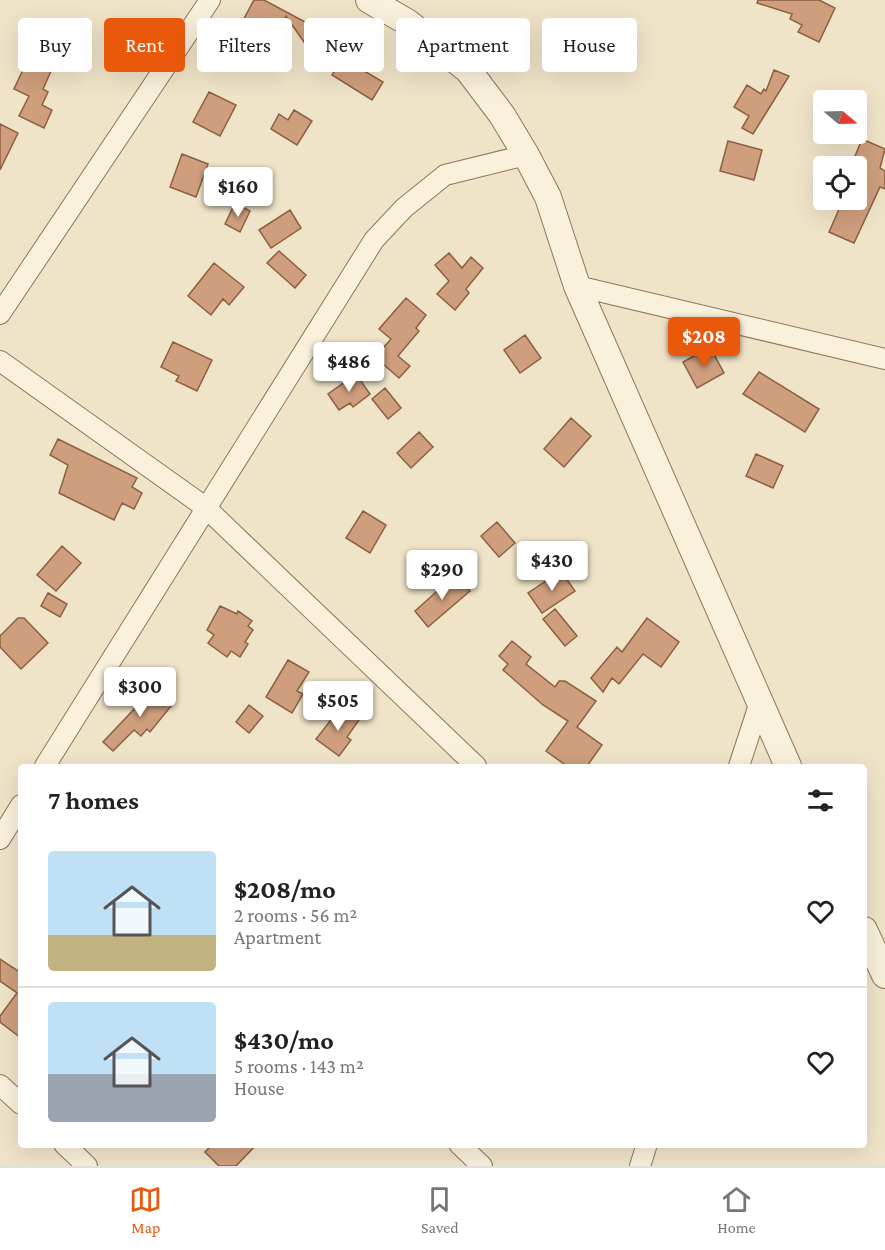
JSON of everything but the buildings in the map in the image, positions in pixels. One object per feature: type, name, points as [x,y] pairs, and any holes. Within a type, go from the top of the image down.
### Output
[{"type":"street","points":[[0,314],[210,0]]},
{"type":"street","points":[[369,0],[400,18]]},
{"type":"street","points":[[392,0],[404,18]]},
{"type":"street","points":[[470,72],[502,115],[548,197],[577,286],[759,705],[787,764]]},
{"type":"street","points":[[54,762],[205,507],[374,240],[386,226],[445,175],[526,155]]},
{"type":"street","points":[[577,286],[885,359]]},
{"type":"street","points":[[0,361],[205,507],[474,764]]},
{"type":"street","points":[[740,764],[759,705]]},
{"type":"street","points":[[0,839],[18,810]]},
{"type":"street","points":[[867,936],[885,975]]},
{"type":"street","points":[[0,1085],[18,1101]]},
{"type":"street","points":[[68,1148],[87,1166]]},
{"type":"street","points":[[463,1148],[482,1166]]},
{"type":"street","points":[[640,1166],[646,1148]]}]
